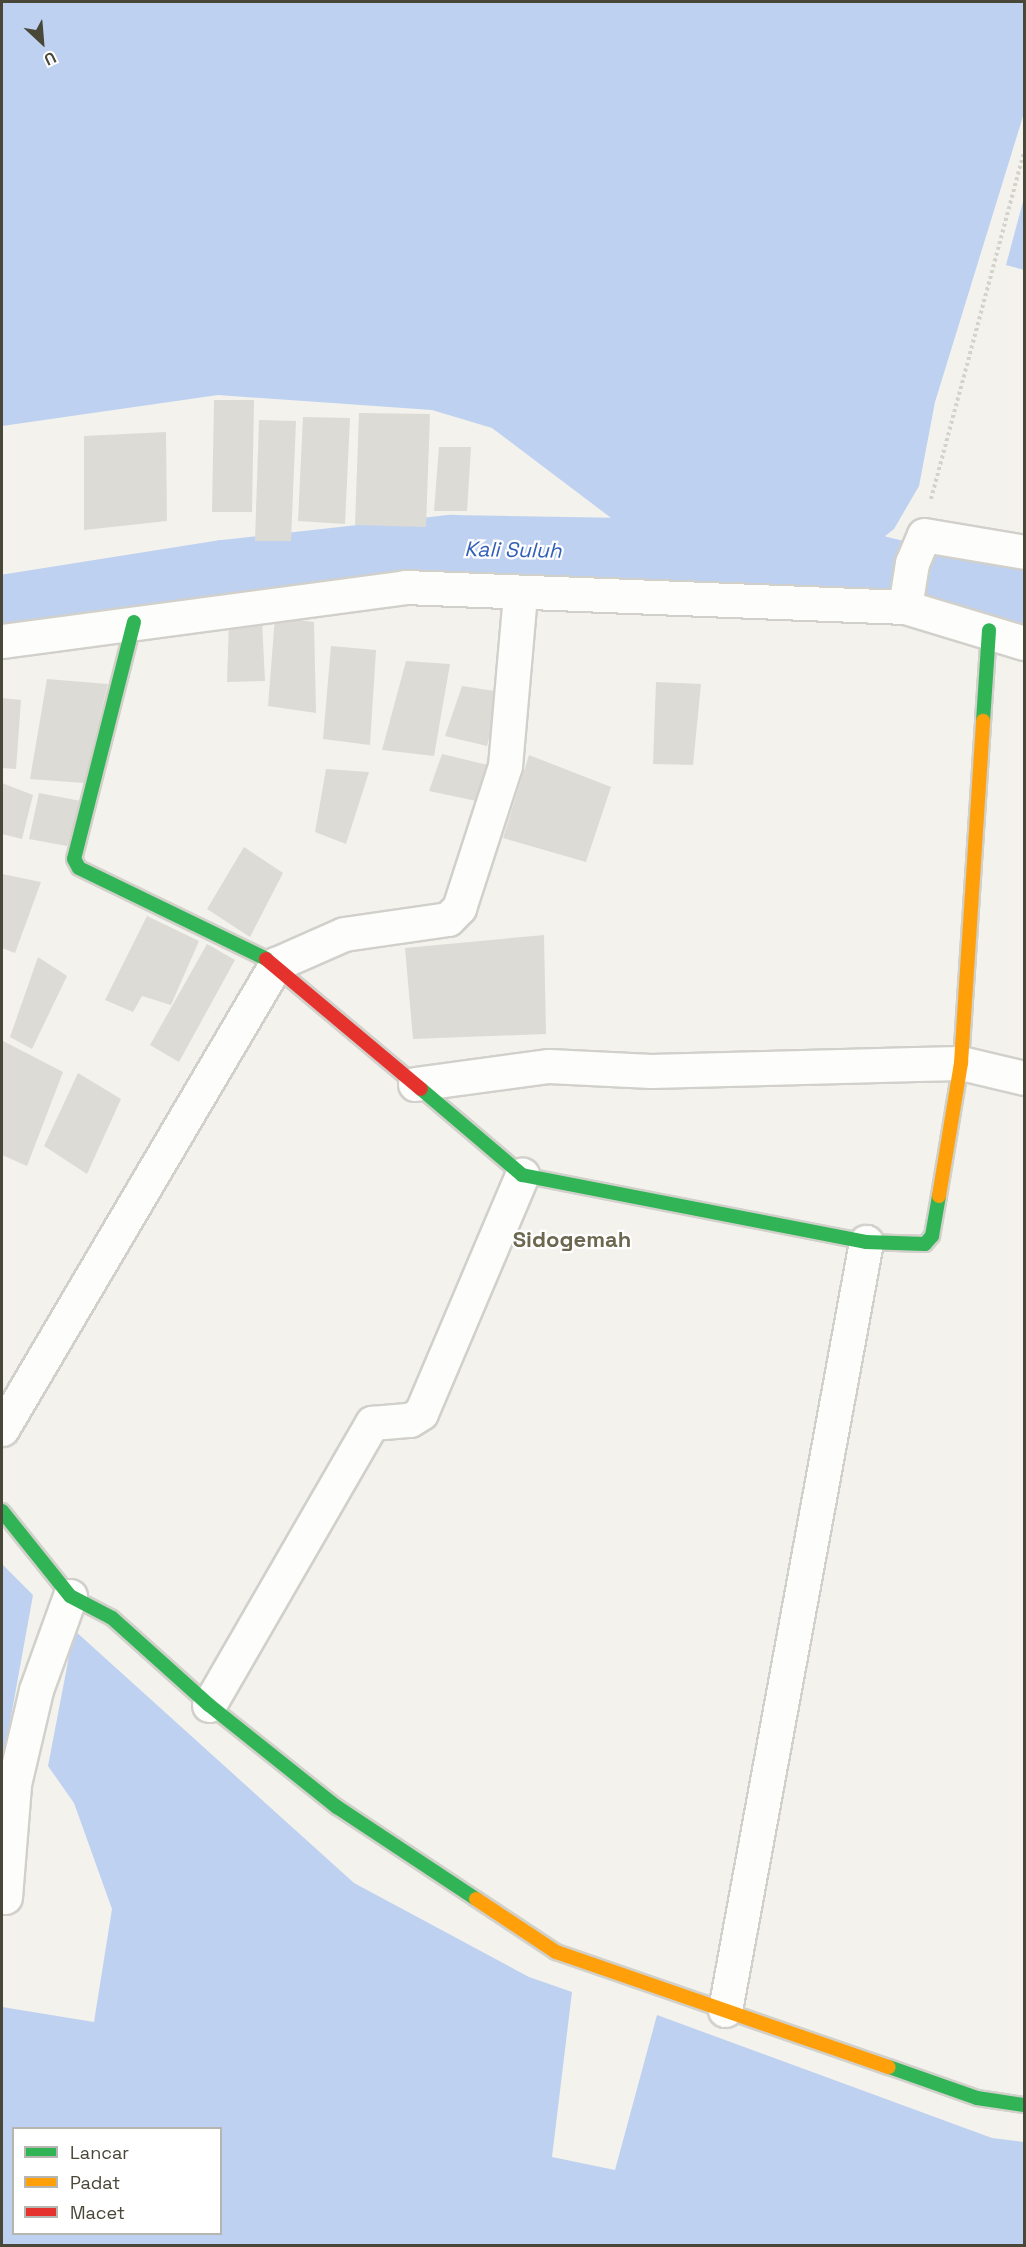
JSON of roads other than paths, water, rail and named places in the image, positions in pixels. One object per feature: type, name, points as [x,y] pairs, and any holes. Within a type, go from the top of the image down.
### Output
[{"type":"street","points":[[2,641],[405,587],[520,593],[912,574],[1024,552]]},
{"type":"street","points":[[912,574],[988,630],[1024,643]]},
{"type":"street","points":[[2,1429],[276,964],[344,934],[437,921],[459,908],[505,766],[520,593]]},
{"type":"street","points":[[134,622],[76,865],[276,964],[522,1175],[866,1242],[925,1244],[932,1236],[961,1063],[988,630]]},
{"type":"street","points":[[415,1084],[549,1066],[651,1071],[961,1063],[1024,1078]]},
{"type":"street","points":[[209,1705],[372,1423],[410,1419],[421,1413],[522,1175]]},
{"type":"street","points":[[725,2010],[866,1242]]},
{"type":"street","points":[[2,1511],[70,1596],[112,1618],[209,1705],[337,1807],[556,1952],[977,2098],[1024,2105]]},
{"type":"street","points":[[6,1897],[17,1774],[36,1690],[70,1596]]},
{"type":"water","points":[[2,2],[1024,2],[1024,113],[935,402],[919,486],[894,529],[870,548],[639,539],[492,428],[432,410],[218,395],[2,426]]},
{"type":"water","points":[[1024,198],[1024,270],[1006,265]]},
{"type":"water","points":[[2,1564],[33,1595],[2,1766]]},
{"type":"water","points":[[74,1630],[354,1883],[529,1977],[572,1992],[552,2157],[615,2170],[657,2015],[992,2138],[1024,2142],[1024,2245],[2,2245],[2,2007],[94,2022],[112,1909],[74,1803],[48,1766]]},
{"type":"waterway","name":"Kali Suluh","points":[[2,609],[224,574],[452,549],[626,552],[875,569],[1024,605]]},
{"type":"district","name":"Sidogemah","points":[[572,1240]]}]
